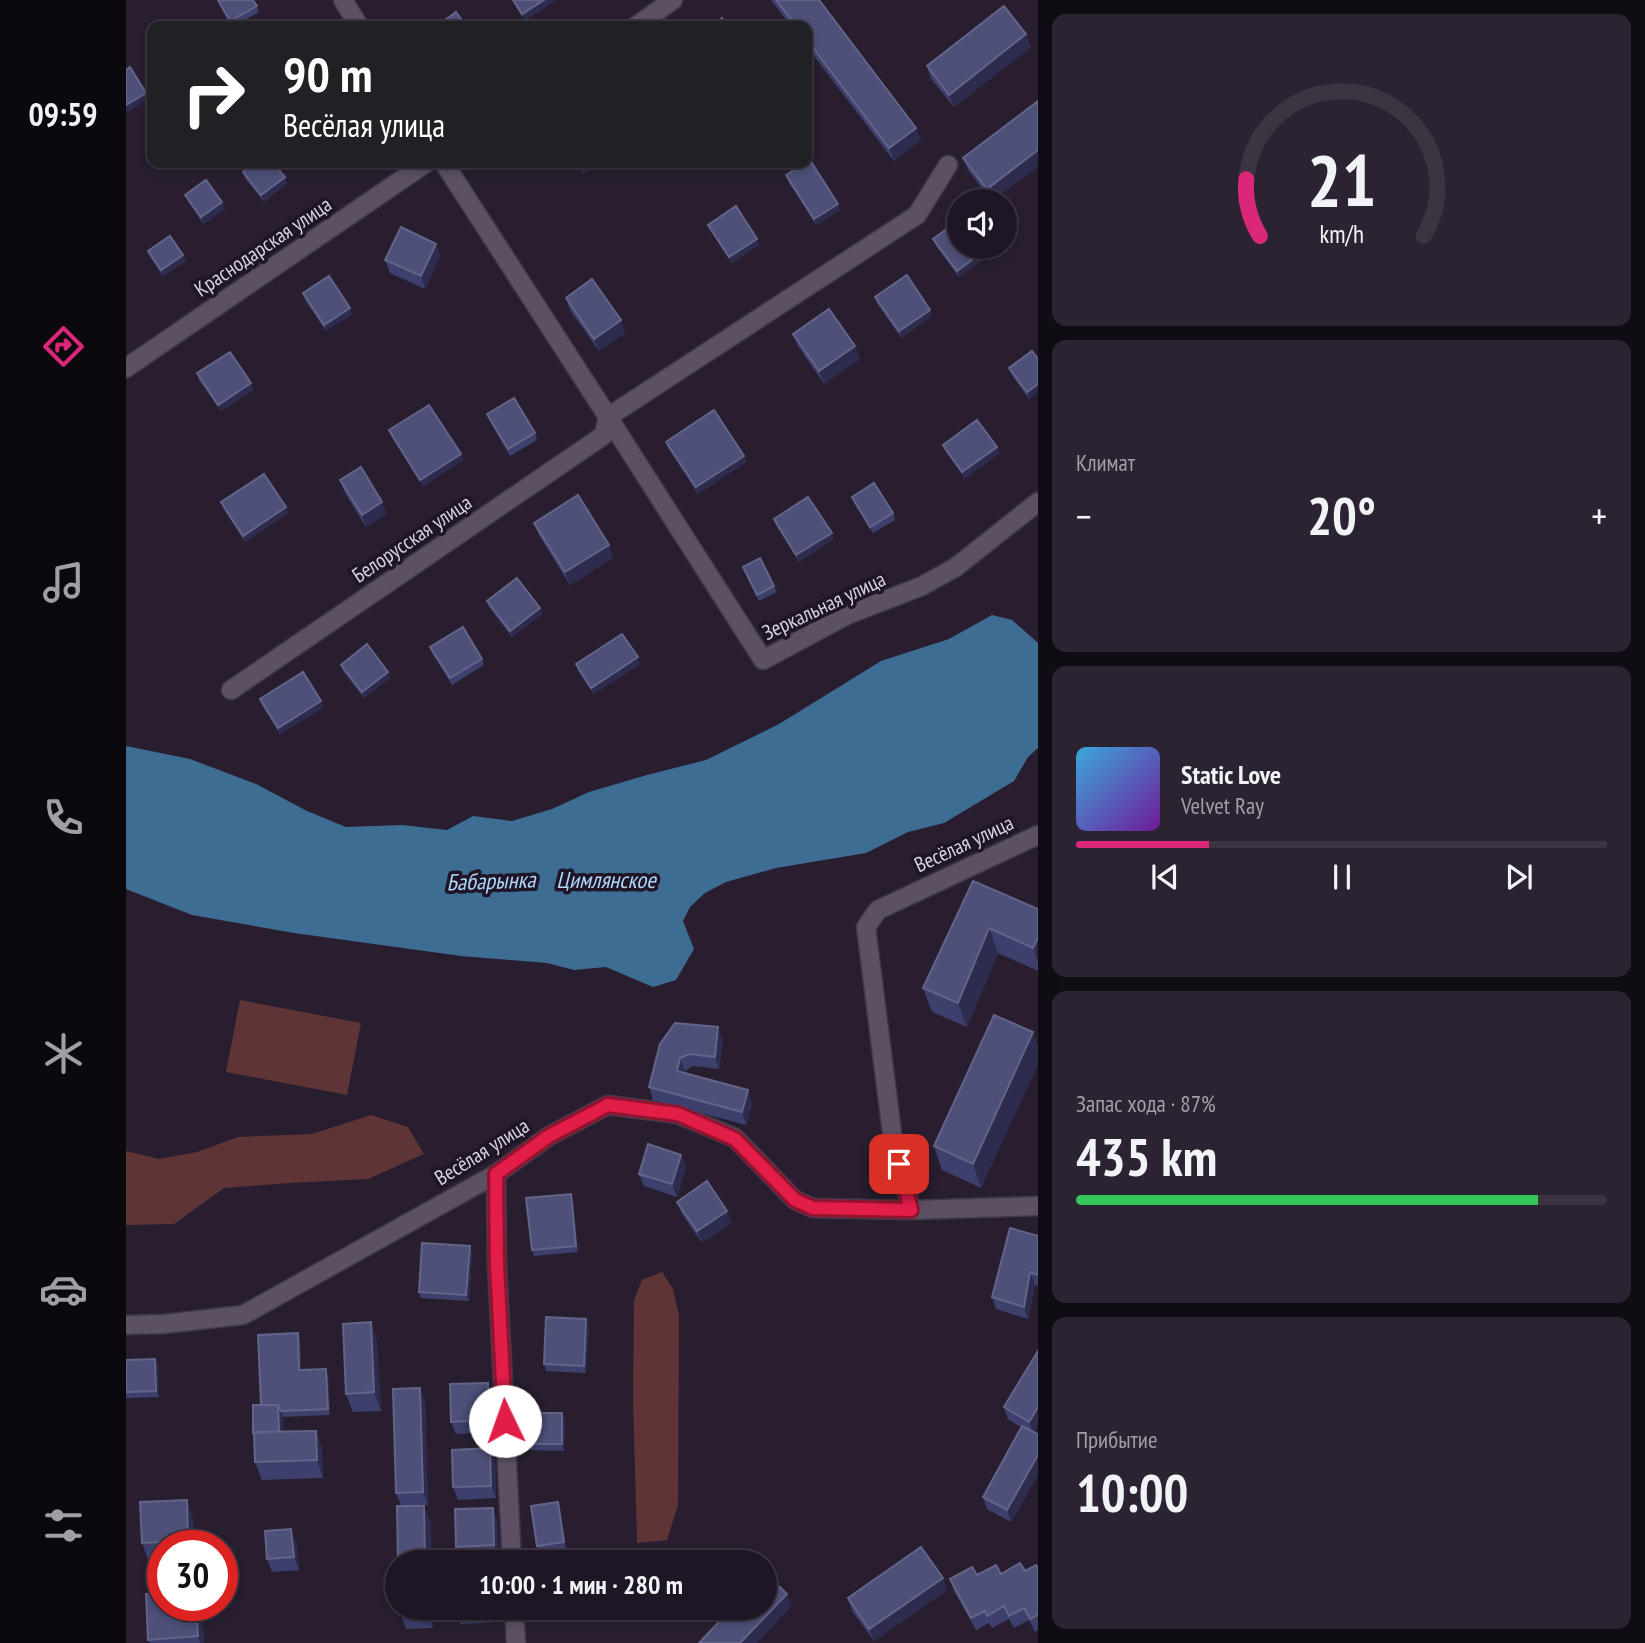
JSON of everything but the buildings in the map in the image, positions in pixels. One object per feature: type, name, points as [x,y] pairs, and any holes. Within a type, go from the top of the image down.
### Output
[{"type":"street","points":[[343,0],[356,21]]},
{"type":"street","points":[[643,21],[673,0]]},
{"type":"street","name":"Белорусская улица","points":[[231,690],[604,435],[608,417],[917,215],[948,165]]},
{"type":"street","name":"Краснодарская улица","points":[[126,368],[419,168]]},
{"type":"street","points":[[447,168],[608,417]]},
{"type":"street","name":"Зеркальная улица","points":[[608,417],[763,660],[847,615],[922,586],[944,574],[1038,502]]},
{"type":"street","name":"Весёлая улица","points":[[126,1325],[164,1324],[243,1315],[496,1174],[549,1136],[608,1105],[678,1114],[735,1139],[795,1200],[813,1208],[911,1210],[893,1141],[866,927],[878,910],[1038,835]]},
{"type":"street","points":[[496,1174],[497,1264],[511,1550]]},
{"type":"street","points":[[911,1210],[1038,1206]]},
{"type":"street","points":[[515,1620],[516,1643]]},
{"type":"shaded area","points":[[240,1000],[361,1023],[347,1095],[226,1072]]},
{"type":"shaded area","points":[[371,1115],[408,1127],[424,1154],[368,1179],[224,1188],[174,1224],[126,1225],[126,1151],[159,1159],[197,1152],[238,1137],[312,1134]]},
{"type":"shaded area","points":[[662,1272],[673,1289],[679,1316],[678,1505],[667,1540],[637,1543],[633,1397],[634,1300],[642,1280]]},
{"type":"water","name":"Цимлянское","points":[[992,615],[1012,620],[1038,643],[1038,748],[1028,757],[1014,781],[944,823],[908,832],[866,853],[776,868],[726,882],[705,893],[690,907],[683,921],[694,949],[676,980],[653,987],[606,967],[574,970],[547,963],[461,956],[294,933],[192,915],[126,889],[126,746],[190,759],[256,784],[307,811],[346,827],[402,825],[447,830],[473,816],[512,821],[552,809],[589,792],[706,760],[779,724],[881,661],[949,639]]},
{"type":"route","points":[[505,1421],[497,1264],[496,1174],[549,1136],[608,1105],[678,1114],[735,1139],[795,1200],[813,1208],[911,1210],[899,1164]]},
{"type":"water label","name":"Бабарынка","points":[[491,881]]}]
